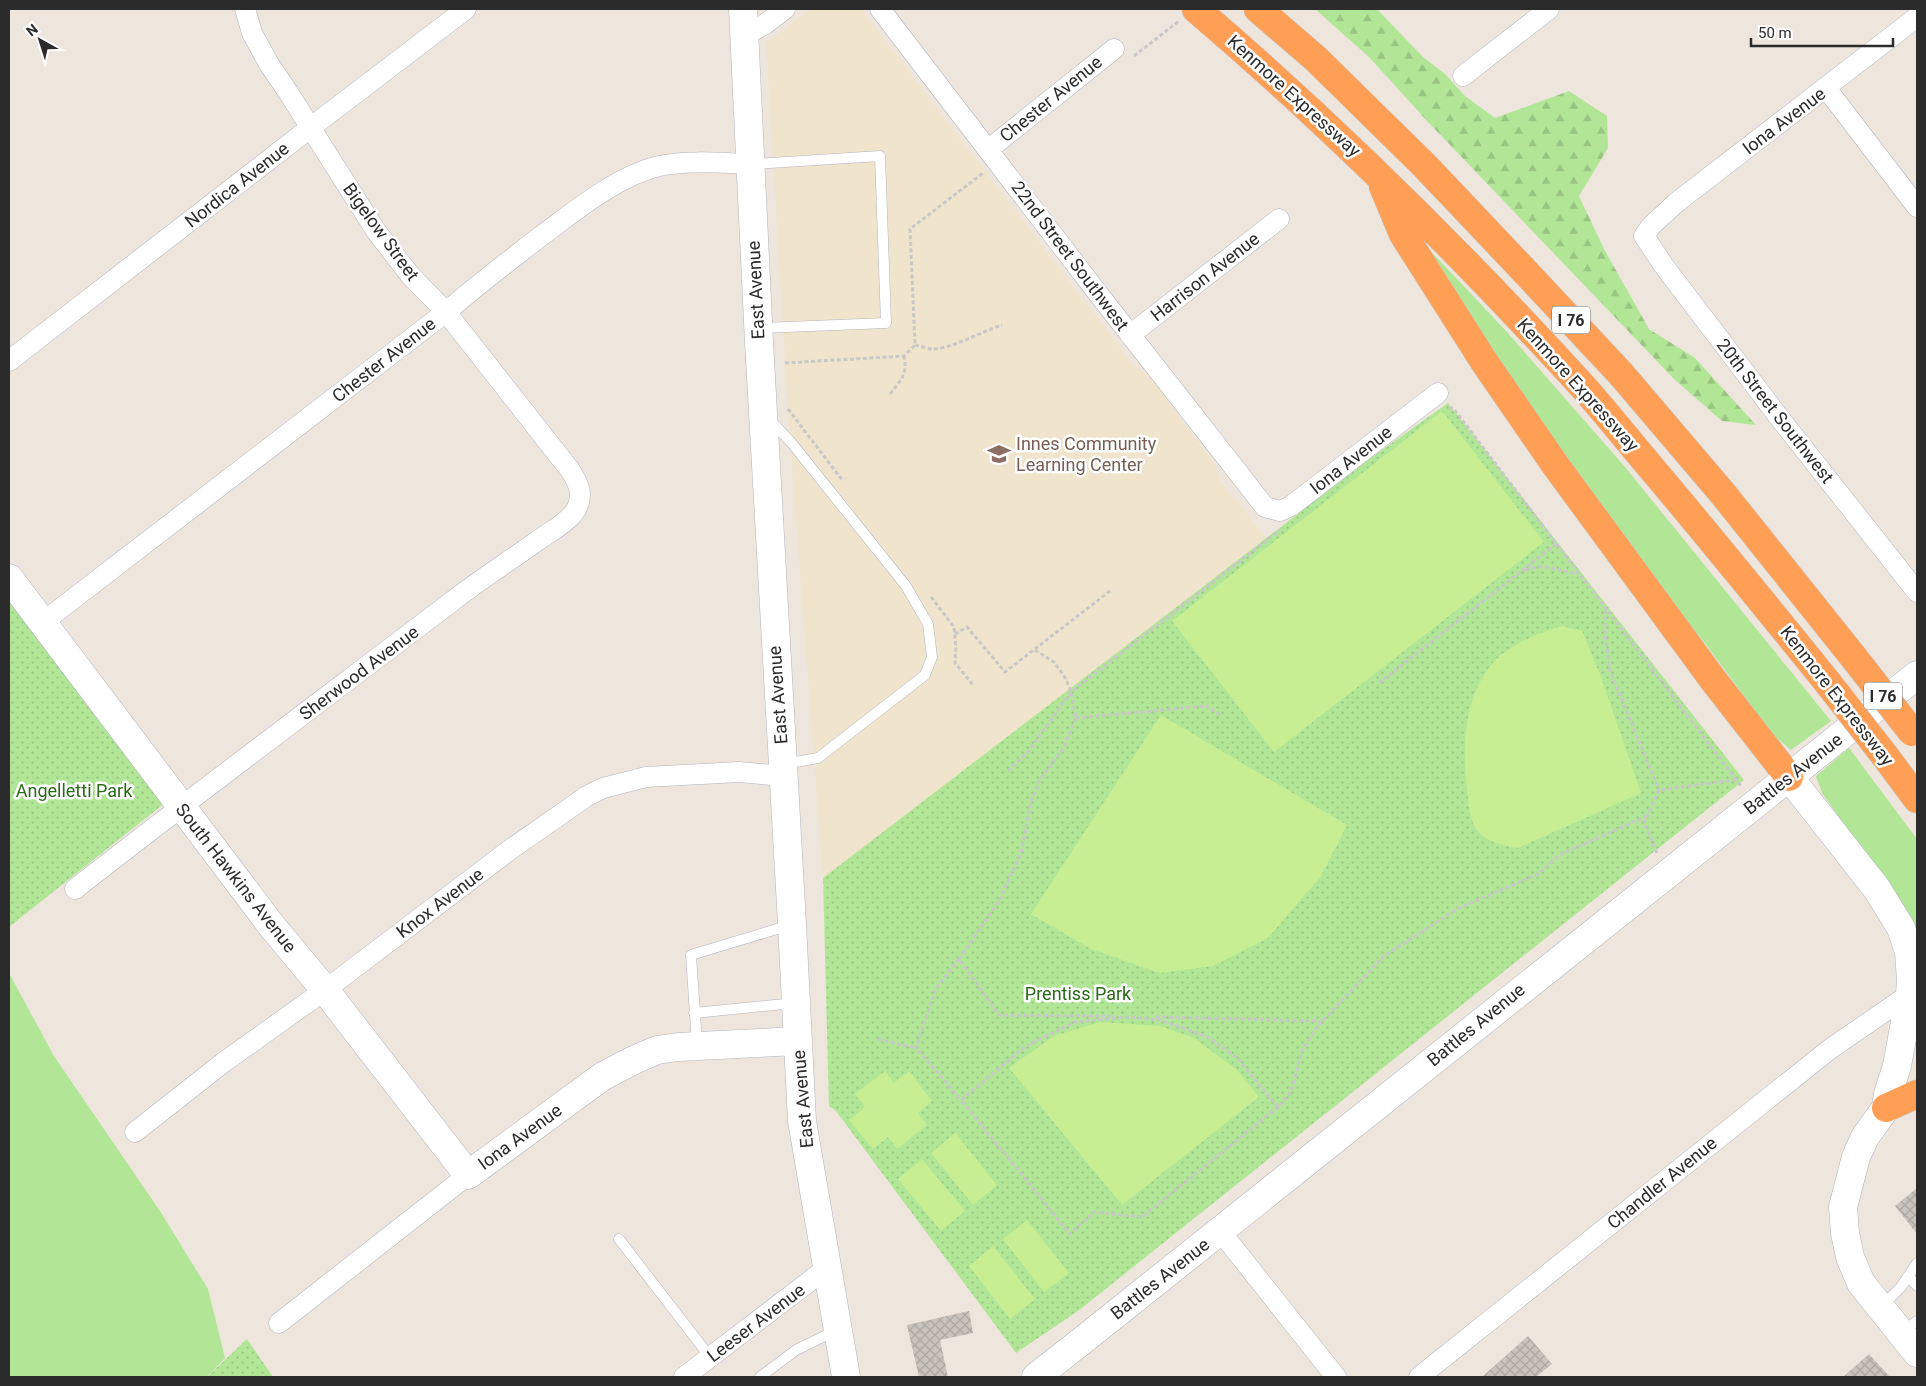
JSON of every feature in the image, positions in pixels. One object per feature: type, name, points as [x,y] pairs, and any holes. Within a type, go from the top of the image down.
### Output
[{"type":"highway","name":"Kenmore Expressway","points":[[1258,9],[1315,58],[1425,166],[1621,374],[1724,495],[1915,736]]},
{"type":"highway","name":"Kenmore Expressway","points":[[1188,15],[1264,67],[1378,173],[1586,390],[1828,683],[1917,800]]},
{"type":"highway","points":[[1378,173],[1403,234],[1501,387],[1620,554],[1714,681],[1789,777]]},
{"type":"highway","points":[[1886,1108],[1917,1094]]},
{"type":"street","name":"Bigelow Street","points":[[245,9],[252,33],[268,64],[376,230],[410,275],[446,312],[544,438]]},
{"type":"street","name":"Nordica Avenue","points":[[9,361],[466,9]]},
{"type":"street","name":"East Avenue","points":[[743,9],[762,412],[802,1121],[813,1196],[828,1268],[846,1377]]},
{"type":"street","points":[[744,36],[765,24],[785,9]]},
{"type":"street","name":"22nd Street Southwest","points":[[880,9],[1260,503]]},
{"type":"street","points":[[1463,76],[1549,9]]},
{"type":"street","name":"Iona Avenue","points":[[1650,226],[1677,202],[1917,17]]},
{"type":"street","name":"Chester Avenue","points":[[989,149],[1114,49]]},
{"type":"street","points":[[1826,88],[1917,207]]},
{"type":"street","name":"Chester Avenue","points":[[43,622],[446,312],[481,282],[561,221],[602,193],[629,178],[659,166],[703,162],[750,164]]},
{"type":"street","name":"Harrison Avenue","points":[[1130,335],[1279,219]]},
{"type":"street","name":"20th Street Southwest","points":[[1650,226],[1644,236],[1664,266],[1778,416],[1917,592]]},
{"type":"street","name":"Iona Avenue","points":[[1260,503],[1271,510],[1280,512],[1291,506],[1440,399]]},
{"type":"street","name":"Sherwood Avenue","points":[[76,889],[180,807],[464,592],[572,515],[579,504],[581,494],[578,482],[544,438]]},
{"type":"street","name":"South Hawkins Avenue","points":[[9,578],[180,807],[468,1175]]},
{"type":"street","name":"Battles Avenue","points":[[1036,1377],[1221,1232],[1917,675]]},
{"type":"street","name":"Knox Avenue","points":[[135,1132],[224,1062],[325,990],[510,849],[566,809],[603,788],[628,780],[655,777],[783,770]]},
{"type":"street","points":[[1789,777],[1877,889],[1901,928],[1909,952],[1910,994],[1897,1066],[1888,1094],[1886,1108],[1865,1137],[1856,1157],[1843,1207],[1845,1233],[1850,1257],[1861,1283],[1880,1307],[1912,1336]]},
{"type":"street","name":"Chandler Avenue","points":[[1419,1377],[1830,1049],[1910,994]]},
{"type":"street","name":"Iona Avenue","points":[[279,1324],[468,1175],[603,1076],[657,1050],[697,1045],[798,1041]]},
{"type":"street","points":[[1221,1232],[1336,1377]]},
{"type":"street","name":"Leeser Avenue","points":[[684,1377],[828,1268]]},
{"type":"lane","points":[[750,164],[880,156],[886,323],[758,328]]},
{"type":"lane","points":[[762,412],[790,441],[906,586],[928,624],[932,658],[925,676],[818,758],[783,770]]},
{"type":"lane","points":[[697,1045],[691,954],[792,924]]},
{"type":"lane","points":[[694,1013],[796,1003]]},
{"type":"lane","points":[[619,1239],[710,1357]]},
{"type":"lane","points":[[1880,1307],[1901,1287],[1917,1263]]},
{"type":"lane","points":[[1908,1276],[1917,1286]]},
{"type":"lane","points":[[760,1377],[796,1350],[838,1330]]},
{"type":"path","points":[[1134,56],[1188,15]]},
{"type":"path","points":[[915,345],[932,349],[951,346],[981,332],[1002,325]]},
{"type":"path","points":[[890,394],[902,379],[906,367],[904,356]]},
{"type":"path","points":[[1440,399],[1453,408],[1736,780],[1757,802]]},
{"type":"path","points":[[1008,771],[1028,752],[1071,692],[1284,528]]},
{"type":"path","points":[[1379,683],[1556,544]]},
{"type":"path","points":[[1523,570],[1542,566],[1579,574]]},
{"type":"path","points":[[954,634],[967,628],[1004,672],[1110,592]]},
{"type":"path","points":[[1606,609],[1605,634],[1610,671],[1659,790],[1644,823],[1658,854],[1671,870]]},
{"type":"path","points":[[916,1048],[936,988],[959,959],[999,901],[1021,853],[1031,802],[1039,781],[1063,749],[1076,718],[1071,692],[1066,679],[1054,662],[1035,650]]},
{"type":"path","points":[[1076,718],[1206,706],[1222,716]]},
{"type":"path","points":[[1659,790],[1736,780]]},
{"type":"path","points":[[878,1039],[916,1048],[1070,1234],[1094,1212],[1142,1217],[1278,1107],[1291,1092],[1302,1051],[1322,1021],[1384,956],[1459,908],[1538,874],[1561,854],[1647,816]]},
{"type":"path","points":[[959,959],[999,1015],[1322,1021]]},
{"type":"path","points":[[961,1100],[1026,1046],[1075,1022],[1127,1017],[1160,1020],[1208,1037],[1237,1058],[1278,1107]]},
{"type":"shaded area","name":"Innes Community Learning Center","points":[[811,9],[861,9],[1133,365],[1149,375],[1216,466],[1220,481],[1268,540],[823,878],[790,441],[766,43]]},
{"type":"green space","points":[[1315,9],[1377,9],[1423,57],[1445,74],[1465,96],[1495,118],[1569,91],[1607,116],[1608,148],[1579,196],[1604,249],[1649,329],[1695,358],[1756,425],[1722,421],[1675,380],[1428,122],[1369,57]]},
{"type":"green space","points":[[1425,245],[1507,332],[1625,467],[1831,721],[1791,750],[1773,735],[1707,646],[1586,495]]},
{"type":"green space","name":"Prentiss Park","points":[[1448,403],[1744,780],[1078,1311],[1016,1353],[836,1111],[829,1106],[823,878],[1372,457]]},
{"type":"green space","points":[[1442,411],[1544,542],[1274,752],[1172,621]]},
{"type":"green space","name":"Angelletti Park","points":[[9,597],[166,802],[9,927]]},
{"type":"green space","points":[[1562,626],[1582,631],[1600,674],[1641,793],[1518,848],[1501,845],[1485,838],[1477,830],[1470,814],[1466,780],[1465,745],[1466,727],[1470,710],[1482,678],[1498,657],[1524,640]]},
{"type":"green space","points":[[1161,715],[1347,825],[1321,876],[1268,938],[1213,966],[1160,973],[1091,949],[1031,914]]},
{"type":"green space","points":[[1849,748],[1917,839],[1917,938],[1902,906],[1822,793],[1816,776]]},
{"type":"green space","points":[[9,973],[54,1056],[160,1211],[208,1289],[225,1358],[207,1377],[9,1377]]},
{"type":"green space","points":[[1100,1022],[1160,1026],[1194,1038],[1237,1070],[1259,1097],[1122,1205],[1009,1068],[1054,1036]]},
{"type":"green space","points":[[885,1071],[894,1083],[909,1071],[932,1101],[918,1113],[927,1125],[897,1149],[888,1137],[873,1149],[849,1120],[865,1107],[855,1094]]},
{"type":"green space","points":[[955,1133],[997,1185],[973,1205],[931,1153]]},
{"type":"green space","points":[[922,1159],[965,1211],[941,1231],[898,1179]]},
{"type":"green space","points":[[1027,1220],[1069,1273],[1044,1292],[1003,1239]]},
{"type":"green space","points":[[993,1246],[1035,1299],[1010,1319],[969,1266]]},
{"type":"green space","points":[[247,1339],[273,1377],[207,1377]]},
{"type":"building","points":[[1917,1188],[1917,1234],[1895,1206]]},
{"type":"building","points":[[969,1311],[973,1333],[940,1340],[948,1377],[919,1377],[907,1325]]},
{"type":"building","points":[[1528,1336],[1552,1364],[1536,1377],[1482,1377]]},
{"type":"building","points":[[1869,1354],[1890,1377],[1843,1377]]},
{"type":"place","name":"Innes Community Learning Center","points":[[999,454]]}]
